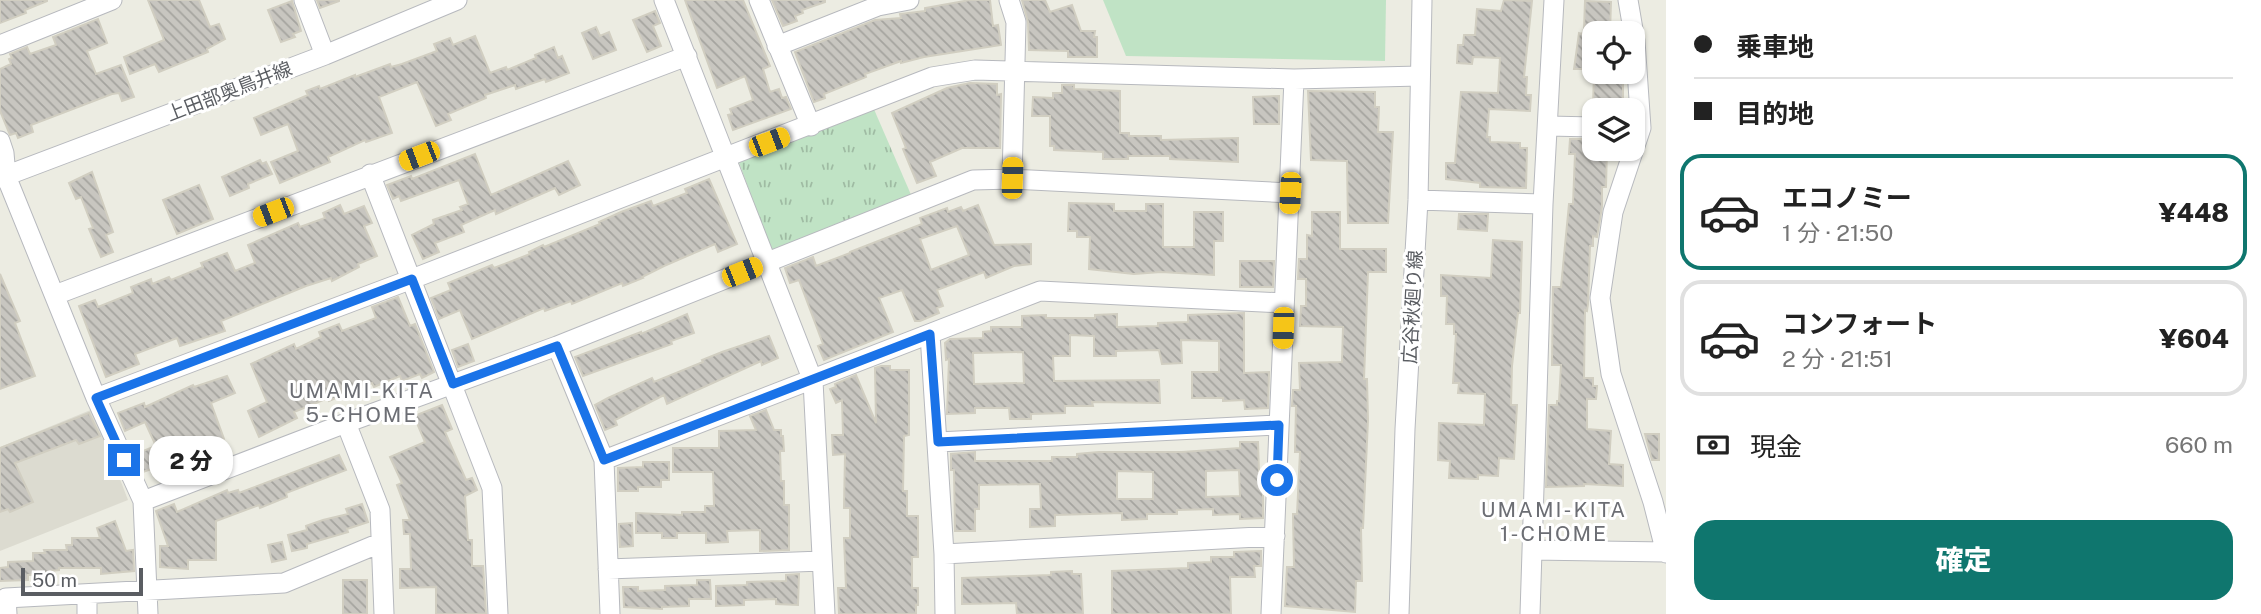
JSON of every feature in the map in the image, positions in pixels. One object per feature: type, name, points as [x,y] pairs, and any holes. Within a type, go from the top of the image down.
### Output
[{"type":"street","points":[[0,45],[112,0]]},
{"type":"street","points":[[304,0],[325,55]]},
{"type":"street","name":"上田部奥鳥井線","points":[[3,177],[325,55],[457,0]]},
{"type":"street","points":[[664,0],[813,381],[825,614]]},
{"type":"street","points":[[759,0],[811,126]]},
{"type":"street","points":[[777,46],[878,6],[909,0]]},
{"type":"street","points":[[1009,0],[1016,22],[1012,178]]},
{"type":"street","name":"広谷秋廻り線","points":[[1399,614],[1405,429],[1418,200],[1422,0]]},
{"type":"street","points":[[1530,614],[1543,204],[1554,0]]},
{"type":"street","points":[[1628,0],[1635,41],[1636,98]]},
{"type":"street","points":[[55,295],[687,56]]},
{"type":"street","points":[[96,398],[811,126],[932,77],[975,69],[1294,79],[1420,76]]},
{"type":"street","points":[[1271,614],[1294,79]]},
{"type":"street","points":[[1548,126],[1582,127]]},
{"type":"street","points":[[0,141],[5,153],[3,177],[55,295],[96,398],[143,501],[148,614]]},
{"type":"street","points":[[1532,550],[1666,552],[1653,502],[1611,374],[1600,298],[1613,212],[1627,161]]},
{"type":"street","points":[[370,174],[492,488],[498,614]]},
{"type":"street","points":[[143,501],[557,346],[973,180],[1012,178],[1290,193]]},
{"type":"street","points":[[1418,200],[1543,204]]},
{"type":"street","points":[[604,460],[1040,291],[1284,303]]},
{"type":"street","points":[[930,334],[938,442],[945,614]]},
{"type":"street","points":[[557,346],[604,460],[610,614]]},
{"type":"street","points":[[346,423],[380,510],[384,614]]},
{"type":"street","points":[[938,442],[1279,425]]},
{"type":"street","points":[[944,554],[1275,536]]},
{"type":"street","points":[[7,614],[6,598],[87,605],[147,590],[284,583],[380,543]]},
{"type":"street","points":[[608,569],[822,561]]},
{"type":"shaded area","points":[[93,409],[128,500],[0,551],[0,447]]},
{"type":"green space","points":[[1103,0],[1386,0],[1385,61],[1126,56]]},
{"type":"green space","points":[[873,107],[912,197],[772,252],[738,160]]},
{"type":"building","points":[[0,0],[47,0],[47,1],[0,23]]},
{"type":"building","points":[[148,0],[199,0],[210,27],[219,24],[225,39],[207,49],[208,52],[159,72],[155,64],[130,74],[124,57],[164,40]]},
{"type":"building","points":[[317,0],[339,0],[339,1],[320,8]]},
{"type":"building","points":[[685,0],[743,0],[770,66],[763,69],[770,92],[779,89],[791,109],[733,130],[728,115],[732,114],[730,109],[753,100],[745,76],[717,88]]},
{"type":"building","points":[[772,0],[825,2],[802,10],[803,13],[795,16],[797,21],[783,26]]},
{"type":"building","points":[[970,0],[990,0],[993,26],[998,25],[1001,45],[901,61],[865,74],[866,77],[824,94],[825,98],[814,102],[795,52],[875,20],[901,18],[900,14]]},
{"type":"building","points":[[1022,0],[1045,0],[1050,12],[1072,5],[1081,31],[1095,31],[1097,57],[1068,57],[1068,51],[1029,50],[1028,22]]},
{"type":"building","points":[[1504,0],[1532,1],[1524,77],[1527,77],[1526,95],[1531,95],[1530,111],[1489,109],[1487,137],[1490,137],[1490,142],[1520,143],[1520,148],[1527,148],[1526,188],[1480,187],[1480,183],[1446,179],[1446,163],[1455,163],[1461,92],[1498,93],[1500,58],[1473,57],[1472,64],[1457,63],[1458,45],[1463,45],[1464,35],[1475,35],[1477,9],[1501,11]]},
{"type":"building","points":[[292,1],[301,31],[293,34],[295,37],[281,42],[268,10]]},
{"type":"building","points":[[1585,1],[1611,2],[1610,21],[1584,21]]},
{"type":"building","points":[[655,11],[660,23],[653,26],[661,46],[647,52],[633,20]]},
{"type":"building","points":[[98,19],[107,43],[87,51],[96,74],[121,65],[134,97],[122,101],[119,93],[112,94],[31,125],[33,132],[18,138],[16,133],[10,135],[0,111],[0,69],[11,64],[10,54],[27,47],[30,54],[56,45],[53,37]]},
{"type":"building","points":[[596,27],[600,36],[609,32],[616,50],[593,59],[582,33]]},
{"type":"building","points":[[1579,33],[1582,34],[1582,69],[1574,69]]},
{"type":"building","points":[[475,36],[490,73],[506,67],[507,70],[554,47],[558,58],[562,56],[569,73],[546,82],[545,79],[516,89],[515,85],[485,95],[486,98],[448,114],[451,120],[436,126],[417,82],[379,97],[392,133],[366,142],[365,140],[328,157],[330,162],[280,183],[271,162],[298,151],[288,124],[261,135],[254,118],[308,95],[306,91],[319,86],[320,89],[390,64],[391,67],[402,64],[437,51],[434,44],[450,38],[453,45]]},
{"type":"building","points":[[970,83],[997,84],[997,95],[1001,94],[1000,148],[962,148],[930,162],[936,176],[917,183],[892,113],[947,88]]},
{"type":"building","points":[[1594,84],[1623,84],[1623,98],[1593,98]]},
{"type":"building","points":[[1062,85],[1074,85],[1074,89],[1120,91],[1120,133],[1129,133],[1129,136],[1161,136],[1161,140],[1238,138],[1238,162],[1170,159],[1170,156],[1103,159],[1103,152],[1054,150],[1054,146],[1050,146],[1050,116],[1032,116],[1033,97],[1053,98],[1053,93],[1062,93]]},
{"type":"building","points":[[1308,91],[1375,92],[1375,107],[1379,107],[1378,132],[1393,132],[1388,223],[1348,223],[1347,161],[1311,160]]},
{"type":"building","points":[[1279,96],[1279,124],[1254,124],[1253,97]]},
{"type":"building","points":[[1570,139],[1582,139],[1582,161],[1607,161],[1606,187],[1602,187],[1597,237],[1593,236],[1593,246],[1590,246],[1584,378],[1593,378],[1593,386],[1597,386],[1596,399],[1587,399],[1587,429],[1611,431],[1609,464],[1623,465],[1623,486],[1584,484],[1546,487],[1549,405],[1557,405],[1559,401],[1561,365],[1552,365],[1553,287],[1561,287],[1569,204],[1573,204],[1575,154],[1569,154]]},
{"type":"building","points":[[475,154],[491,195],[568,161],[580,185],[559,195],[555,188],[496,214],[495,210],[461,225],[464,232],[435,243],[439,252],[423,259],[412,235],[434,224],[433,220],[462,210],[460,207],[468,204],[459,180],[401,201],[399,196],[393,199],[387,185],[411,176],[412,179]]},
{"type":"building","points":[[260,160],[262,164],[266,162],[272,174],[248,184],[249,188],[230,196],[222,177]]},
{"type":"building","points":[[92,172],[113,232],[106,235],[113,252],[101,257],[89,229],[93,228],[81,197],[76,199],[69,183]]},
{"type":"building","points":[[709,179],[737,244],[718,252],[715,244],[623,286],[622,283],[572,304],[571,301],[545,311],[544,308],[472,339],[460,310],[439,319],[431,298],[451,290],[448,283],[492,265],[494,268],[530,254],[529,252],[543,245],[544,247],[600,224],[599,222],[621,212],[651,201],[653,206],[687,193],[685,189]]},
{"type":"building","points":[[199,185],[213,219],[177,234],[163,200]]},
{"type":"building","points":[[1069,203],[1114,204],[1114,211],[1146,211],[1146,204],[1163,204],[1163,247],[1194,247],[1194,212],[1223,212],[1223,241],[1214,241],[1214,275],[1161,272],[1134,274],[1089,269],[1090,237],[1077,237],[1077,231],[1068,231]]},
{"type":"building","points":[[340,205],[344,214],[364,206],[372,223],[364,226],[377,256],[358,264],[359,267],[332,281],[331,278],[306,286],[221,321],[225,331],[180,346],[177,338],[135,354],[139,364],[106,377],[79,306],[95,300],[98,307],[133,293],[131,287],[151,279],[152,284],[169,277],[171,280],[203,267],[201,263],[227,253],[235,271],[255,263],[248,245],[298,223],[300,227],[325,218],[323,213]]},
{"type":"building","points":[[978,205],[994,245],[1031,244],[1031,264],[1014,266],[986,278],[984,272],[937,290],[943,306],[937,308],[939,313],[920,321],[915,321],[902,290],[879,298],[893,332],[824,360],[818,346],[823,344],[799,280],[790,283],[785,268],[813,257],[816,266],[922,224],[920,218],[947,208],[948,212],[961,207],[963,211]],"holes":[[[957,226],[969,255],[931,270],[920,239]]]},
{"type":"building","points":[[1312,212],[1340,212],[1340,249],[1386,249],[1386,272],[1368,272],[1364,379],[1367,379],[1368,420],[1361,528],[1362,581],[1356,581],[1355,612],[1285,606],[1287,567],[1294,567],[1293,514],[1297,514],[1300,452],[1295,452],[1296,406],[1292,406],[1293,390],[1300,390],[1299,363],[1342,362],[1343,327],[1300,326],[1301,306],[1306,306],[1306,279],[1298,279],[1299,259],[1307,259],[1307,235],[1312,236]]},
{"type":"building","points":[[1459,214],[1488,214],[1487,231],[1458,229]]},
{"type":"building","points":[[1493,240],[1522,242],[1520,313],[1512,366],[1511,405],[1517,405],[1514,459],[1499,458],[1498,476],[1478,475],[1478,479],[1449,478],[1450,461],[1438,460],[1439,423],[1484,425],[1485,394],[1458,393],[1459,383],[1453,383],[1456,334],[1454,324],[1446,324],[1447,296],[1441,296],[1441,275],[1491,278]]},
{"type":"building","points":[[1240,261],[1274,261],[1273,287],[1240,287]]},
{"type":"building","points":[[0,274],[20,321],[15,323],[35,376],[0,389]]},
{"type":"building","points":[[398,297],[410,326],[415,324],[434,372],[422,378],[420,374],[402,381],[400,376],[374,387],[372,383],[329,401],[328,398],[294,412],[297,418],[259,437],[248,411],[267,402],[251,364],[294,344],[296,349],[321,337],[319,332],[339,324],[342,331],[376,318],[372,307]]},
{"type":"building","points":[[1244,313],[1244,373],[1269,372],[1268,408],[1245,409],[1244,400],[1192,398],[1192,372],[1219,372],[1219,341],[1181,340],[1182,363],[1162,364],[1159,350],[1116,351],[1116,356],[1094,356],[1094,336],[1070,335],[1070,356],[1053,356],[1054,381],[1159,380],[1160,403],[1092,402],[1093,406],[1065,406],[1065,413],[1031,414],[1031,419],[1010,419],[1009,408],[975,408],[975,413],[947,414],[949,359],[946,360],[945,343],[950,339],[983,338],[983,332],[991,331],[991,327],[1022,327],[1022,316],[1095,318],[1095,315],[1117,314],[1117,327],[1188,322],[1188,315]],"holes":[[[1023,352],[1024,383],[974,384],[973,353]]]},
{"type":"building","points":[[687,314],[694,333],[671,341],[672,344],[583,376],[575,357],[641,334]]},
{"type":"building","points":[[769,336],[778,358],[762,365],[761,361],[667,404],[664,395],[615,420],[617,425],[605,430],[595,405],[652,378],[654,382],[722,352]]},
{"type":"building","points":[[468,344],[474,361],[458,367],[452,350]]},
{"type":"building","points":[[890,366],[890,370],[909,370],[909,435],[904,436],[903,491],[907,491],[907,516],[918,516],[918,557],[912,557],[912,588],[918,588],[918,605],[916,614],[839,614],[838,588],[846,588],[844,538],[850,538],[850,508],[844,508],[845,454],[833,455],[832,435],[843,435],[842,400],[836,403],[830,389],[856,375],[876,423],[875,368]]},
{"type":"building","points":[[227,376],[235,393],[211,403],[224,439],[198,448],[203,460],[183,469],[180,462],[166,468],[165,464],[143,472],[135,454],[156,446],[145,422],[125,431],[118,413],[144,403],[145,407],[193,385],[194,387]]},
{"type":"building","points":[[442,405],[452,429],[445,432],[466,480],[472,478],[477,490],[465,496],[468,540],[472,540],[472,566],[483,566],[486,614],[436,614],[436,587],[400,588],[400,569],[411,569],[410,534],[404,534],[403,520],[410,520],[397,485],[402,483],[390,457],[425,442],[414,416]]},
{"type":"building","points":[[766,410],[774,430],[781,430],[783,436],[784,451],[780,451],[781,481],[784,481],[784,505],[789,505],[789,550],[760,551],[760,530],[727,531],[728,542],[706,543],[706,533],[677,533],[677,538],[662,538],[662,533],[636,533],[636,513],[682,515],[682,512],[705,512],[705,506],[714,506],[713,472],[673,472],[673,448],[719,448],[719,431],[756,430],[750,416]]},
{"type":"building","points":[[89,413],[100,436],[79,444],[76,440],[15,463],[33,502],[10,512],[8,509],[0,512],[0,448]]},
{"type":"building","points":[[1645,434],[1659,434],[1659,460],[1652,460]]},
{"type":"building","points":[[1240,442],[1258,442],[1259,472],[1263,472],[1263,518],[1240,519],[1240,514],[1213,515],[1213,509],[1177,510],[1177,514],[1147,514],[1147,519],[1122,520],[1122,513],[1055,515],[1055,526],[1030,527],[1030,509],[1041,509],[1040,484],[979,485],[975,531],[955,531],[954,470],[951,470],[951,454],[975,452],[975,461],[1052,461],[1052,457],[1077,457],[1077,454],[1099,452],[1182,452],[1240,448]],"holes":[[[1239,470],[1240,496],[1206,497],[1206,471]],[[1117,471],[1153,472],[1153,499],[1117,499]]]},
{"type":"building","points":[[339,455],[346,470],[286,493],[287,497],[260,508],[259,505],[216,521],[216,560],[188,560],[188,569],[160,567],[160,546],[168,546],[156,511],[174,504],[177,512],[227,490],[228,493],[238,490],[239,493]]},
{"type":"building","points":[[643,462],[669,462],[669,480],[661,480],[661,487],[638,487],[638,491],[618,491],[618,468],[643,467]]},
{"type":"building","points":[[362,504],[368,522],[347,529],[348,532],[307,544],[307,548],[292,551],[288,535],[307,530],[306,526],[323,520],[348,514],[346,509]]},
{"type":"building","points":[[115,521],[126,551],[133,550],[134,571],[101,574],[101,568],[59,568],[50,571],[50,574],[28,575],[28,580],[0,581],[0,568],[8,567],[8,562],[33,561],[33,553],[45,553],[44,550],[67,550],[66,545],[72,545],[72,538],[100,538],[97,528]]},
{"type":"building","points":[[632,523],[633,546],[620,547],[619,524]]},
{"type":"building","points":[[282,542],[286,559],[272,562],[268,545]]},
{"type":"building","points":[[1261,551],[1261,566],[1254,566],[1255,577],[1230,577],[1231,614],[1112,614],[1112,571],[1188,568],[1188,563],[1211,562],[1211,557],[1234,557],[1234,552]]},
{"type":"building","points":[[1072,571],[1072,574],[1081,574],[1083,614],[1017,614],[1016,603],[962,604],[962,578],[1051,575],[1051,572]]},
{"type":"building","points":[[799,574],[798,605],[776,604],[776,599],[744,600],[744,605],[716,606],[716,586],[786,581],[786,575]]},
{"type":"building","points":[[343,580],[367,580],[367,614],[343,614]]},
{"type":"building","points":[[697,580],[710,580],[711,599],[689,599],[689,606],[662,609],[624,607],[623,587],[638,587],[638,591],[665,590],[665,586],[697,585]]},
{"type":"district","name":"UMAMI-KITA 5-CHOME","points":[[362,402]]},
{"type":"district","name":"UMAMI-KITA 1-CHOME","points":[[1554,521]]},
{"type":"route","points":[[124,460],[96,398],[412,279],[453,384],[557,346],[604,460],[930,334],[938,442],[1279,425],[1277,480]]}]
